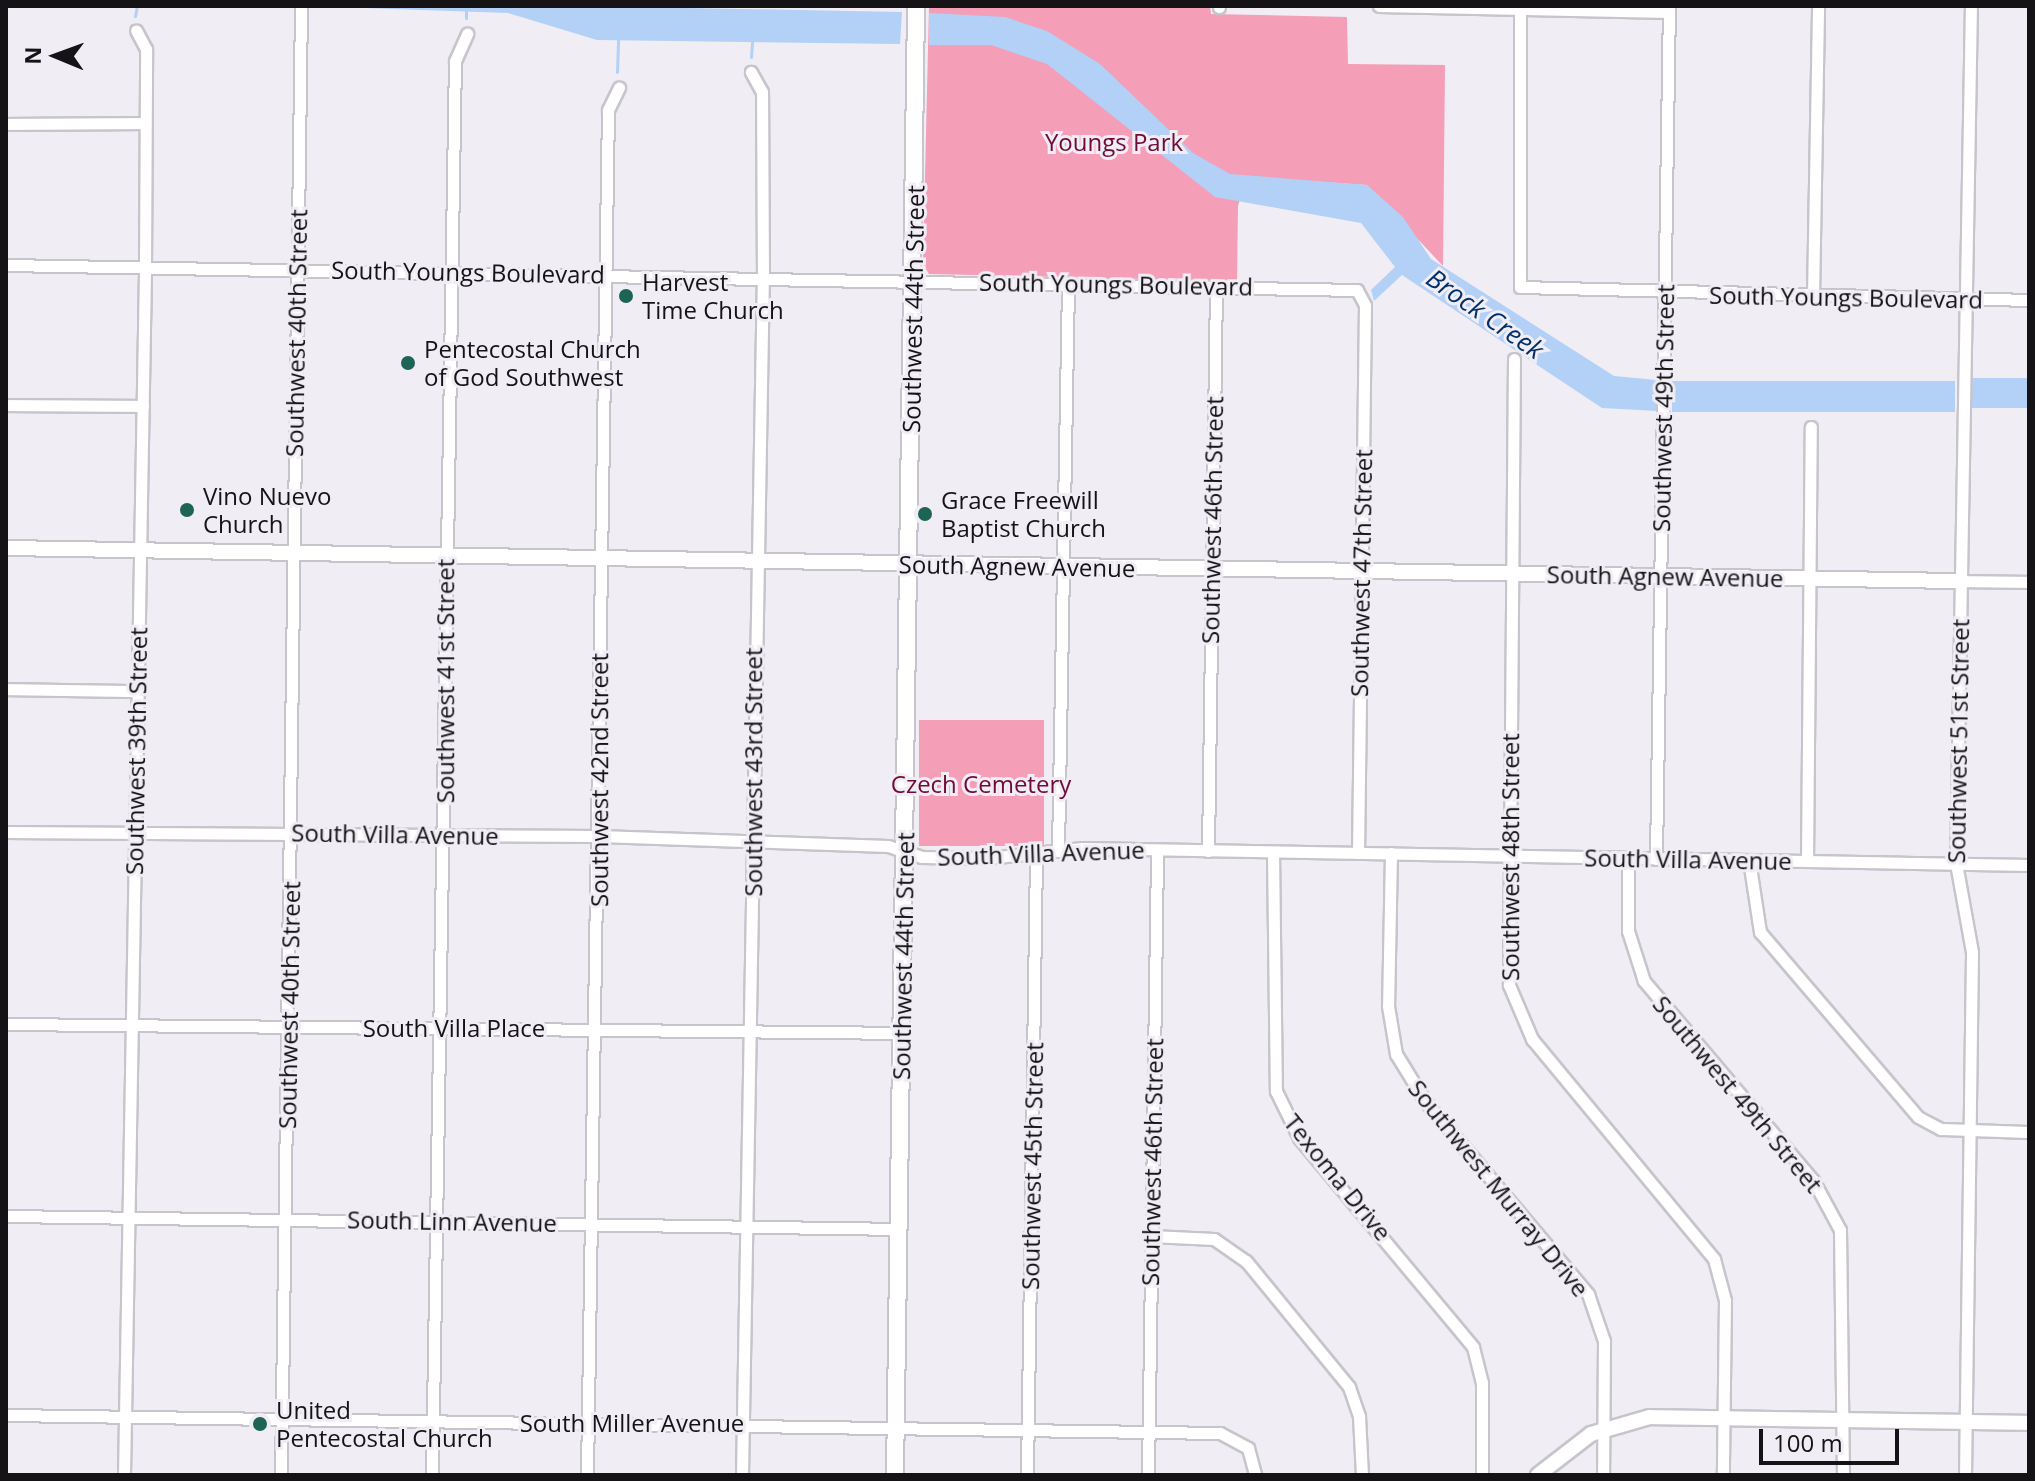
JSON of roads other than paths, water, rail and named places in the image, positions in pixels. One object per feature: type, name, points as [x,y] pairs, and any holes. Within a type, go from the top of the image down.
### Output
[{"type":"main road","name":"Southwest 44th Street","points":[[895,1475],[916,6]]},
{"type":"street","name":"Southwest 40th Street","points":[[281,1475],[287,1219],[301,6]]},
{"type":"street","points":[[1379,6],[1669,9]]},
{"type":"street","points":[[1813,297],[1818,6]]},
{"type":"street","name":"Southwest 51st Street","points":[[1965,1475],[1972,952],[1956,863],[1971,6]]},
{"type":"street","name":"South Youngs Boulevard","points":[[1520,8],[1520,287],[1665,294],[2029,300]]},
{"type":"street","name":"Southwest 49th Street","points":[[1656,859],[1669,9]]},
{"type":"street","name":"Southwest 39th Street","points":[[124,1475],[132,1215],[134,834],[145,268],[146,49],[136,30]]},
{"type":"street","name":"Southwest 41st Street","points":[[432,1475],[439,1221],[455,61],[467,34]]},
{"type":"street","name":"Southwest 43rd Street","points":[[742,1475],[751,1033],[754,560],[763,276],[762,92],[751,72]]},
{"type":"street","name":"Southwest 42nd Street","points":[[587,1475],[594,1224],[608,110],[619,87]]},
{"type":"street","points":[[6,124],[145,123]]},
{"type":"street","name":"South Youngs Boulevard","points":[[6,265],[913,277],[1361,293]]},
{"type":"street","points":[[1058,851],[1068,283]]},
{"type":"street","name":"Southwest 46th Street","points":[[1208,851],[1216,286]]},
{"type":"street","name":"Southwest 47th Street","points":[[1358,853],[1361,293]]},
{"type":"street","name":"Southwest 48th Street","points":[[1514,359],[1507,968],[1524,1026],[1699,1235],[1719,1272],[1723,1475]]},
{"type":"street","points":[[6,405],[143,406]]},
{"type":"street","points":[[1807,861],[1811,427]]},
{"type":"street","name":"South Agnew Avenue","points":[[6,548],[2029,582]]},
{"type":"street","points":[[6,689],[138,691]]},
{"type":"street","name":"South Villa Avenue","points":[[6,832],[599,836],[1036,857],[1058,851],[1157,850],[2029,865]]},
{"type":"street","name":"Southwest 46th Street","points":[[1148,1475],[1157,850]]},
{"type":"street","name":"Texoma Drive","points":[[1273,852],[1276,1091],[1299,1138],[1473,1347],[1483,1391],[1482,1475]]},
{"type":"street","name":"Southwest Murray Drive","points":[[1391,853],[1388,1006],[1396,1054],[1419,1094],[1588,1294],[1604,1341],[1603,1475]]},
{"type":"street","name":"Southwest 45th Street","points":[[1027,1475],[1036,857]]},
{"type":"street","name":"Southwest 49th Street","points":[[1628,858],[1628,931],[1644,981],[1835,1216],[1846,1262],[1843,1475]]},
{"type":"street","points":[[1749,860],[1752,911],[1766,941],[1922,1122],[1969,1131],[2029,1132]]},
{"type":"street","name":"South Villa Place","points":[[6,1024],[903,1033]]},
{"type":"street","name":"South Linn Avenue","points":[[6,1216],[132,1215],[898,1229]]},
{"type":"street","points":[[1151,1236],[1214,1239],[1246,1261],[1343,1377],[1359,1416],[1362,1475]]},
{"type":"street","name":"South Miller Avenue","points":[[6,1415],[588,1425],[743,1423],[1227,1434],[1250,1452],[1255,1475]]},
{"type":"street","points":[[1538,1475],[1604,1428],[1662,1416],[2029,1423]]},
{"type":"water","points":[[306,6],[583,6],[902,12],[900,44],[597,40],[508,13]]},
{"type":"water","name":"Brock Creek","points":[[929,13],[1005,17],[1047,31],[1100,64],[1193,153],[1230,174],[1367,185],[1403,217],[1431,259],[1614,376],[1656,380],[1657,411],[1602,408],[1402,275],[1374,301],[1371,290],[1395,267],[1361,223],[1215,197],[1047,64],[991,45],[929,45]]},
{"type":"water","points":[[1971,378],[2029,378],[2029,408],[1971,408]]},
{"type":"water","points":[[1672,381],[1955,381],[1955,412],[1672,412]]},
{"type":"waterway","points":[[135,16],[137,6]]},
{"type":"waterway","points":[[466,6],[466,18]]},
{"type":"waterway","points":[[617,72],[618,40]]},
{"type":"waterway","points":[[751,57],[752,41]]},
{"type":"place","name":"Harvest Time Church","points":[[626,296]]},
{"type":"place","name":"Pentecostal Church of God Southwest","points":[[408,363]]},
{"type":"place","name":"Vino Nuevo Church","points":[[187,510]]},
{"type":"place","name":"Grace Freewill Baptist Church","points":[[925,514]]},
{"type":"place","name":"United Pentecostal Church","points":[[260,1424]]},
{"type":"park label","name":"Youngs Park","points":[[1114,142]]},
{"type":"park label","name":"Czech Cemetery","points":[[981,784]]}]
